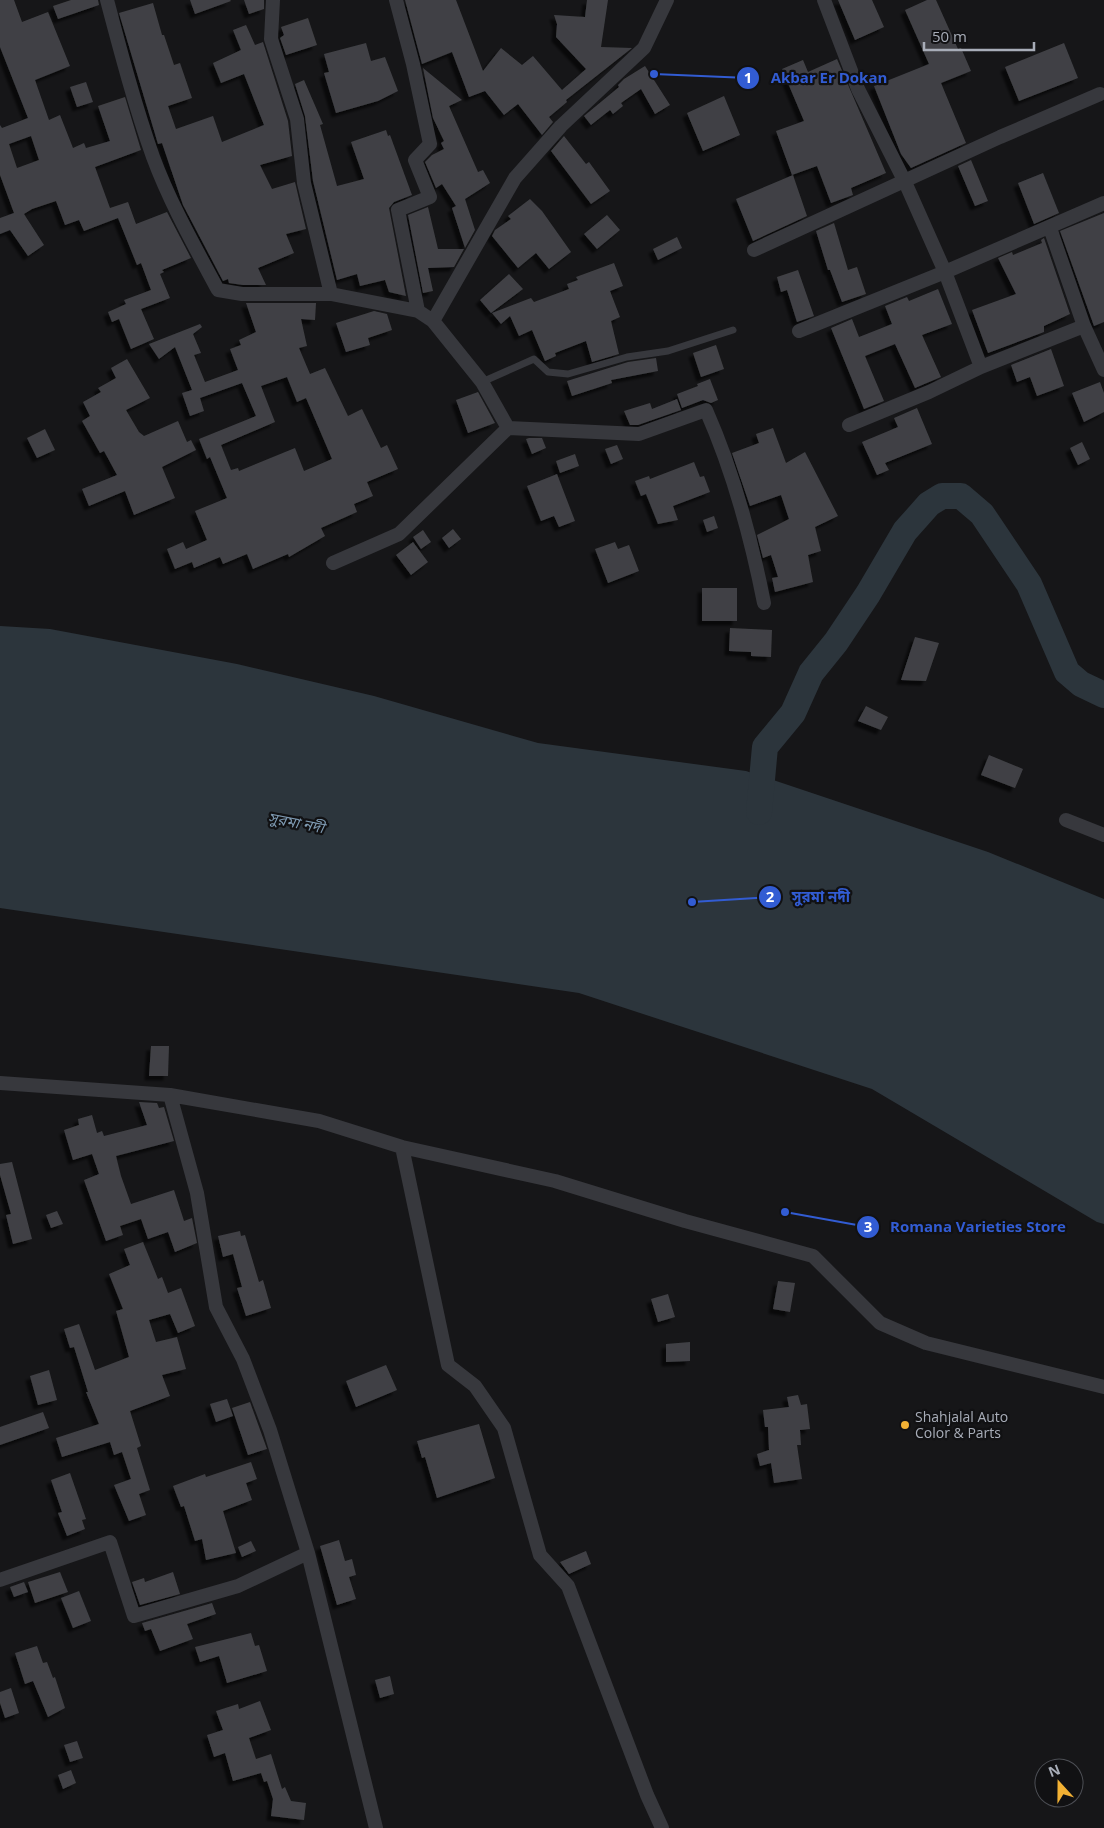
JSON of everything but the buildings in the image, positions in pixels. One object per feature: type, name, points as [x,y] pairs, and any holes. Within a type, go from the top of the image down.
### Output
[{"type":"street","points":[[107,0],[124,66],[153,158],[176,211],[218,290],[242,294],[330,294],[418,311],[433,321],[482,382],[508,428]]},
{"type":"street","points":[[273,0],[271,39],[297,119],[304,182],[330,294]]},
{"type":"street","points":[[396,0],[413,64],[430,144],[415,160],[430,197],[398,210],[418,311]]},
{"type":"street","points":[[433,321],[515,178],[561,126],[644,48],[667,0]]},
{"type":"street","points":[[824,0],[858,89],[905,182],[945,272],[981,367]]},
{"type":"street","points":[[754,250],[1000,137],[1100,94]]},
{"type":"street","points":[[799,331],[1050,228],[1104,203]]},
{"type":"street","points":[[1050,228],[1084,326],[1104,370]]},
{"type":"street","points":[[849,425],[929,392],[981,367],[1084,326]]},
{"type":"street","points":[[333,563],[399,534],[508,428],[639,434],[706,410],[716,433],[752,541],[764,603]]},
{"type":"street","points":[[1066,820],[1104,835]]},
{"type":"street","points":[[0,1083],[170,1094],[319,1121],[402,1147],[555,1181],[685,1221],[813,1256],[880,1323],[926,1343],[1104,1387]]},
{"type":"street","points":[[170,1094],[197,1193],[216,1306],[243,1360],[270,1430],[308,1553],[376,1828]]},
{"type":"street","points":[[402,1147],[448,1365],[475,1386],[504,1428],[540,1555],[568,1586],[647,1795],[662,1828]]},
{"type":"street","points":[[0,1580],[110,1542],[134,1616],[238,1586],[308,1553]]},
{"type":"lane","points":[[482,382],[534,359],[548,372],[568,374],[628,357],[668,351],[733,330]]},
{"type":"water","points":[[0,626],[50,629],[237,664],[374,696],[538,743],[746,771],[988,852],[1104,899],[1104,1224],[1097,1222],[872,1089],[579,993],[0,908]]},
{"type":"waterway","points":[[759,812],[765,747],[793,713],[811,673],[836,642],[868,594],[905,531],[929,504],[942,496],[961,496],[982,514],[1029,584],[1067,672],[1081,684],[1104,695]]},
{"type":"place","name":"Akbar Er Dokan","points":[[654,74]]},
{"type":"place","name":"সুরমা নদী","points":[[692,902]]},
{"type":"place","name":"Romana Varieties Store","points":[[785,1212]]},
{"type":"place","name":"Shahjalal Auto Color & Parts","points":[[905,1425]]}]
